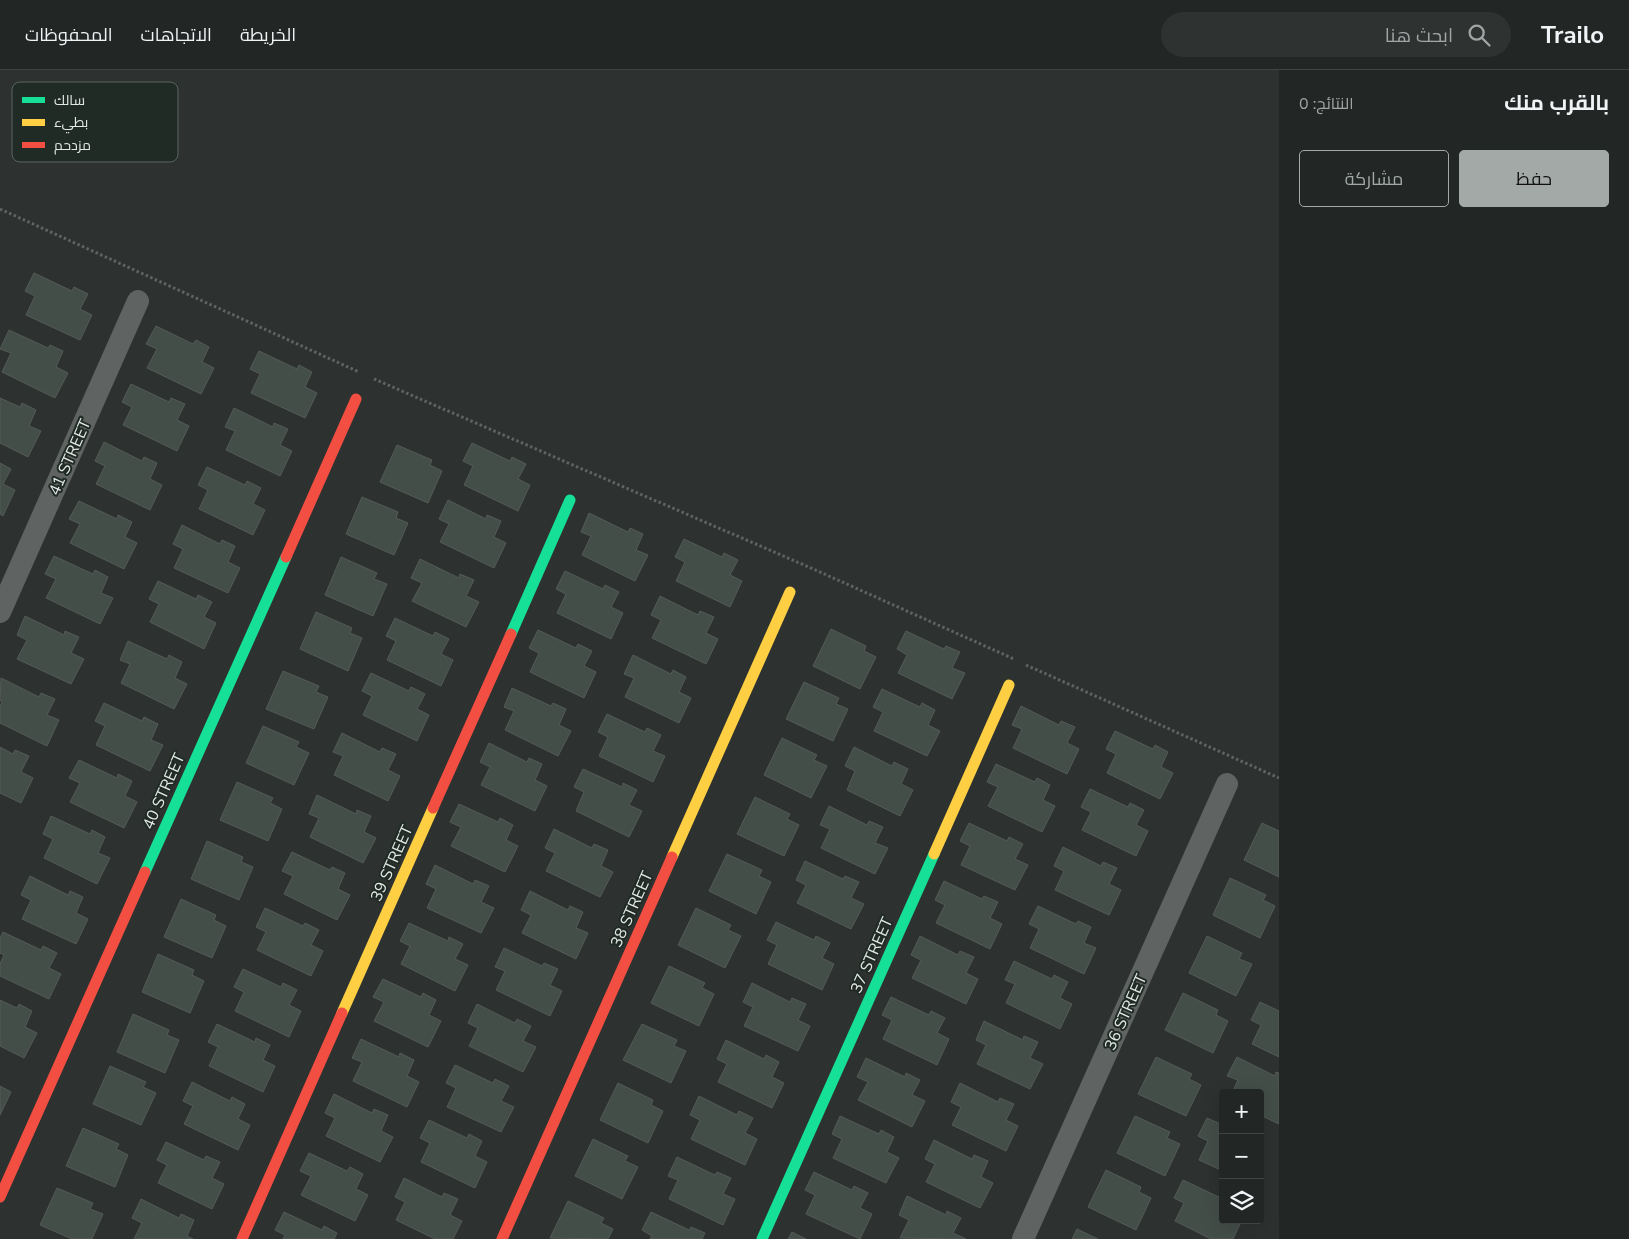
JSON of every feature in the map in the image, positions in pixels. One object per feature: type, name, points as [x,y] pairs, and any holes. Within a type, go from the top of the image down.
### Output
[{"type":"street","name":"41 STREET","points":[[0,612],[138,301]]},
{"type":"street","name":"40 STREET","points":[[0,1197],[356,399]]},
{"type":"street","name":"39 STREET","points":[[242,1239],[570,500]]},
{"type":"street","name":"38 STREET","points":[[502,1239],[790,592]]},
{"type":"street","name":"37 STREET","points":[[762,1239],[1009,685]]},
{"type":"street","name":"36 STREET","points":[[1023,1239],[1226,784]]},
{"type":"path","points":[[0,209],[363,374]]},
{"type":"path","points":[[372,378],[802,564],[1279,778]]},
{"type":"building","points":[[34,273],[72,291],[74,287],[88,294],[80,309],[92,315],[80,340],[26,315],[35,296],[25,291]]},
{"type":"building","points":[[156,326],[193,344],[196,340],[209,347],[202,362],[214,368],[201,394],[147,368],[157,349],[146,344]]},
{"type":"building","points":[[9,330],[48,348],[50,345],[63,351],[56,367],[68,373],[55,398],[2,372],[11,353],[0,349]]},
{"type":"building","points":[[259,351],[297,369],[299,365],[312,372],[305,387],[317,393],[305,418],[251,393],[260,374],[250,369]]},
{"type":"building","points":[[131,384],[169,402],[171,398],[185,404],[177,420],[189,426],[177,451],[123,425],[132,407],[122,402]]},
{"type":"building","points":[[0,398],[20,407],[22,403],[36,410],[29,426],[41,431],[28,457],[0,443]]},
{"type":"building","points":[[234,408],[273,427],[274,423],[288,429],[280,445],[292,451],[280,476],[226,450],[235,431],[225,427]]},
{"type":"building","points":[[104,442],[142,461],[144,457],[157,463],[150,479],[162,485],[150,510],[96,484],[105,466],[95,461]]},
{"type":"building","points":[[472,443],[510,461],[512,457],[526,464],[518,479],[530,485],[518,511],[464,485],[473,466],[463,461]]},
{"type":"building","points":[[397,445],[432,460],[430,465],[442,471],[428,503],[380,482]]},
{"type":"building","points":[[0,463],[11,469],[3,484],[15,490],[3,516],[0,514]]},
{"type":"building","points":[[207,467],[245,485],[247,481],[261,488],[253,504],[265,510],[253,535],[199,509],[208,490],[198,485]]},
{"type":"building","points":[[362,497],[398,512],[396,518],[408,523],[394,555],[346,534]]},
{"type":"building","points":[[448,500],[486,519],[487,515],[501,521],[494,537],[506,543],[494,568],[440,542],[449,524],[439,519]]},
{"type":"building","points":[[79,501],[117,519],[118,515],[132,522],[125,537],[137,543],[124,569],[70,543],[80,524],[69,519]]},
{"type":"building","points":[[589,513],[628,532],[630,528],[643,534],[636,550],[648,555],[635,581],[582,555],[591,536],[581,532]]},
{"type":"building","points":[[182,525],[220,544],[222,540],[235,546],[228,562],[240,568],[228,593],[174,568],[183,549],[173,544]]},
{"type":"building","points":[[684,539],[722,557],[724,553],[738,560],[730,575],[742,581],[730,607],[676,581],[685,562],[675,557]]},
{"type":"building","points":[[54,556],[93,574],[95,570],[108,577],[101,593],[113,598],[100,624],[46,598],[56,579],[45,574]]},
{"type":"building","points":[[341,557],[377,573],[374,579],[387,584],[373,616],[325,595]]},
{"type":"building","points":[[420,559],[459,578],[460,574],[474,580],[466,596],[479,602],[466,627],[412,601],[422,583],[411,578]]},
{"type":"building","points":[[565,571],[603,589],[605,585],[619,592],[611,607],[623,613],[611,639],[557,613],[566,594],[556,589]]},
{"type":"building","points":[[158,581],[196,599],[198,595],[212,602],[204,617],[216,623],[204,649],[150,622],[159,604],[149,599]]},
{"type":"building","points":[[660,596],[698,615],[700,611],[714,617],[706,633],[718,639],[706,664],[652,638],[661,620],[651,615]]},
{"type":"building","points":[[316,612],[352,628],[350,633],[362,638],[348,671],[300,649]]},
{"type":"building","points":[[25,616],[64,635],[65,631],[79,637],[71,653],[84,659],[71,684],[17,659],[27,640],[17,635]]},
{"type":"building","points":[[395,618],[433,636],[435,632],[449,639],[441,654],[453,660],[441,686],[387,660],[396,641],[386,636]]},
{"type":"building","points":[[831,629],[866,646],[864,651],[876,657],[860,689],[813,666]]},
{"type":"building","points":[[538,630],[576,648],[578,644],[592,651],[584,666],[596,672],[584,698],[530,672],[539,653],[529,648]]},
{"type":"building","points":[[906,631],[944,649],[946,646],[960,652],[952,668],[965,673],[952,699],[898,673],[907,655],[897,649]]},
{"type":"building","points":[[128,641],[167,659],[169,655],[182,662],[175,678],[187,684],[174,709],[121,683],[130,664],[120,660]]},
{"type":"building","points":[[633,655],[671,674],[673,670],[686,677],[679,692],[691,698],[679,723],[625,697],[634,678],[624,674]]},
{"type":"building","points":[[283,671],[319,686],[316,692],[328,697],[314,729],[266,709]]},
{"type":"building","points":[[371,673],[409,691],[411,687],[425,694],[417,709],[429,715],[417,741],[363,715],[372,696],[362,691]]},
{"type":"building","points":[[1,678],[39,697],[41,693],[55,699],[47,715],[59,720],[47,746],[0,723],[0,706],[2,702],[0,700]]},
{"type":"building","points":[[804,682],[839,698],[836,704],[848,709],[833,741],[786,719]]},
{"type":"building","points":[[512,688],[551,706],[553,703],[566,709],[559,725],[571,731],[558,756],[505,730],[514,711],[504,707]]},
{"type":"building","points":[[882,689],[920,707],[922,703],[935,710],[928,725],[940,731],[927,756],[874,731],[883,712],[873,707]]},
{"type":"building","points":[[104,703],[142,721],[144,717],[158,724],[151,740],[163,745],[150,771],[96,745],[105,726],[95,721]]},
{"type":"building","points":[[1021,706],[1059,725],[1061,721],[1075,727],[1067,743],[1079,749],[1067,774],[1013,748],[1022,729],[1012,725]]},
{"type":"building","points":[[607,714],[645,732],[647,728],[661,735],[653,751],[665,756],[653,782],[599,756],[608,737],[598,732]]},
{"type":"building","points":[[263,726],[299,742],[296,747],[309,753],[294,785],[246,763]]},
{"type":"building","points":[[1115,731],[1153,749],[1155,745],[1168,752],[1161,767],[1173,773],[1160,799],[1107,773],[1116,754],[1106,749]]},
{"type":"building","points":[[342,733],[380,752],[382,748],[396,754],[388,770],[400,776],[388,801],[334,775],[343,756],[333,752]]},
{"type":"building","points":[[782,738],[817,755],[814,760],[827,766],[811,798],[764,775]]},
{"type":"building","points":[[489,743],[527,762],[529,758],[542,764],[535,780],[547,786],[535,811],[481,785],[490,767],[480,762]]},
{"type":"building","points":[[0,747],[13,754],[15,750],[29,756],[21,772],[33,778],[21,803],[0,793]]},
{"type":"building","points":[[854,747],[892,766],[894,762],[908,769],[901,784],[913,790],[900,816],[847,790],[855,771],[845,766]]},
{"type":"building","points":[[79,760],[117,778],[118,774],[132,781],[125,796],[137,802],[124,828],[70,802],[80,783],[69,778]]},
{"type":"building","points":[[996,764],[1035,782],[1037,778],[1050,785],[1043,800],[1055,806],[1042,832],[988,806],[998,787],[987,782]]},
{"type":"building","points":[[583,769],[622,787],[623,783],[637,790],[629,805],[642,811],[629,837],[576,811],[584,792],[574,787]]},
{"type":"building","points":[[237,782],[273,798],[270,803],[282,809],[268,841],[220,820]]},
{"type":"building","points":[[1090,789],[1128,807],[1130,803],[1144,810],[1136,825],[1148,831],[1136,856],[1082,830],[1091,812],[1081,807]]},
{"type":"building","points":[[317,795],[356,814],[357,810],[371,816],[364,832],[376,838],[363,863],[310,837],[319,818],[309,814]]},
{"type":"building","points":[[755,797],[790,814],[787,819],[799,825],[784,856],[737,834]]},
{"type":"building","points":[[459,804],[498,822],[500,818],[513,825],[506,840],[518,846],[505,872],[451,846],[461,827],[450,822]]},
{"type":"building","points":[[829,806],[867,825],[869,821],[883,827],[875,843],[888,848],[875,874],[821,848],[830,829],[820,825]]},
{"type":"building","points":[[51,816],[90,834],[92,830],[105,837],[98,853],[110,858],[97,884],[44,858],[53,839],[43,834]]},
{"type":"building","points":[[969,823],[1007,841],[1009,837],[1023,844],[1015,859],[1028,865],[1015,890],[961,865],[970,846],[960,841]]},
{"type":"building","points":[[1262,823],[1279,831],[1279,877],[1244,860]]},
{"type":"building","points":[[554,829],[592,848],[594,844],[608,850],[601,866],[613,872],[600,897],[546,871],[555,853],[545,848]]},
{"type":"building","points":[[207,841],[243,857],[241,862],[253,867],[239,900],[191,879]]},
{"type":"building","points":[[1063,847],[1101,866],[1103,862],[1117,868],[1109,884],[1121,890],[1109,915],[1055,890],[1064,871],[1054,866]]},
{"type":"building","points":[[292,852],[330,870],[332,867],[345,873],[338,889],[350,895],[337,920],[284,894],[293,876],[282,871]]},
{"type":"building","points":[[727,854],[762,870],[759,876],[771,882],[756,914],[709,891]]},
{"type":"building","points":[[805,861],[843,879],[845,876],[859,882],[851,898],[864,904],[851,929],[797,903],[806,885],[796,880]]},
{"type":"building","points":[[435,865],[473,884],[475,880],[489,886],[481,902],[494,908],[481,933],[427,908],[436,889],[426,884]]},
{"type":"building","points":[[30,876],[68,895],[70,891],[83,897],[76,913],[88,919],[76,944],[22,919],[31,900],[21,895]]},
{"type":"building","points":[[1230,878],[1266,895],[1263,900],[1275,906],[1260,938],[1213,915]]},
{"type":"building","points":[[944,881],[982,899],[984,896],[998,902],[990,918],[1002,924],[990,949],[936,923],[945,905],[935,900]]},
{"type":"building","points":[[530,891],[568,910],[570,906],[583,912],[576,928],[588,933],[576,959],[522,933],[531,915],[521,910]]},
{"type":"building","points":[[181,899],[216,915],[214,920],[226,926],[212,958],[164,937]]},
{"type":"building","points":[[1038,906],[1076,924],[1078,921],[1091,927],[1084,943],[1096,948],[1084,974],[1030,948],[1039,929],[1029,924]]},
{"type":"building","points":[[265,908],[303,926],[305,923],[319,930],[311,945],[323,951],[311,976],[257,950],[266,932],[256,927]]},
{"type":"building","points":[[696,908],[731,925],[728,930],[741,936],[725,968],[678,945]]},
{"type":"building","points":[[776,922],[814,940],[816,936],[830,943],[822,958],[834,964],[822,990],[768,964],[777,945],[767,940]]},
{"type":"building","points":[[409,923],[448,941],[449,937],[463,944],[455,959],[468,965],[455,991],[401,964],[410,946],[400,941]]},
{"type":"building","points":[[3,932],[41,950],[43,946],[57,953],[49,968],[61,974],[49,999],[0,976],[0,964],[4,955],[0,953],[0,938]]},
{"type":"building","points":[[920,936],[958,955],[960,951],[974,957],[966,973],[978,979],[966,1004],[912,978],[921,960],[911,955]]},
{"type":"building","points":[[1207,936],[1242,953],[1239,959],[1252,964],[1236,996],[1189,973]]},
{"type":"building","points":[[504,948],[542,966],[544,963],[558,969],[550,985],[562,991],[550,1016],[496,990],[505,971],[495,967]]},
{"type":"building","points":[[158,954],[194,970],[192,975],[204,981],[190,1013],[142,992]]},
{"type":"building","points":[[1014,961],[1052,979],[1054,975],[1068,982],[1060,998],[1072,1004],[1060,1029],[1006,1003],[1015,984],[1005,980]]},
{"type":"building","points":[[669,966],[705,983],[702,988],[714,994],[699,1026],[651,1003]]},
{"type":"building","points":[[243,969],[281,987],[283,983],[297,990],[289,1005],[301,1011],[289,1037],[235,1011],[244,992],[234,987]]},
{"type":"building","points":[[383,979],[421,997],[423,993],[436,1000],[429,1015],[441,1021],[428,1047],[374,1021],[384,1002],[373,997]]},
{"type":"building","points":[[752,983],[790,1002],[792,998],[806,1004],[798,1020],[810,1026],[798,1051],[744,1026],[753,1007],[743,1002]]},
{"type":"building","points":[[1183,993],[1218,1010],[1216,1015],[1228,1021],[1213,1053],[1165,1030]]},
{"type":"building","points":[[891,997],[929,1015],[931,1011],[945,1018],[937,1033],[949,1039],[937,1065],[883,1039],[892,1020],[882,1015]]},
{"type":"building","points":[[0,1000],[17,1008],[19,1004],[32,1011],[25,1027],[37,1033],[24,1058],[0,1046]]},
{"type":"building","points":[[1260,1002],[1279,1011],[1279,1057],[1252,1044],[1261,1025],[1251,1020]]},
{"type":"building","points":[[477,1004],[515,1023],[517,1019],[531,1026],[523,1041],[536,1047],[523,1072],[469,1046],[478,1028],[468,1023]]},
{"type":"building","points":[[133,1014],[169,1030],[167,1035],[179,1040],[165,1073],[117,1052]]},
{"type":"building","points":[[984,1021],[1023,1040],[1024,1036],[1038,1042],[1030,1058],[1043,1064],[1030,1089],[977,1064],[986,1045],[976,1040]]},
{"type":"building","points":[[217,1024],[255,1042],[256,1038],[270,1045],[263,1060],[275,1066],[263,1092],[209,1066],[218,1047],[208,1042]]},
{"type":"building","points":[[642,1024],[677,1040],[674,1046],[686,1051],[671,1083],[623,1060]]},
{"type":"building","points":[[361,1039],[399,1057],[400,1053],[414,1060],[407,1076],[419,1082],[407,1107],[353,1081],[362,1062],[352,1058]]},
{"type":"building","points":[[726,1040],[764,1059],[766,1055],[779,1062],[772,1077],[784,1083],[772,1108],[718,1082],[727,1064],[717,1059]]},
{"type":"building","points":[[1156,1057],[1192,1074],[1189,1079],[1201,1085],[1186,1116],[1138,1094]]},
{"type":"building","points":[[1237,1057],[1275,1076],[1276,1072],[1279,1073],[1279,1124],[1264,1117],[1264,1089],[1234,1089],[1238,1080],[1227,1076]]},
{"type":"building","points":[[866,1058],[905,1077],[906,1073],[920,1080],[912,1095],[925,1101],[912,1127],[858,1100],[868,1082],[857,1077]]},
{"type":"building","points":[[455,1065],[493,1083],[495,1079],[509,1086],[501,1101],[514,1107],[501,1132],[447,1107],[456,1088],[446,1083]]},
{"type":"building","points":[[110,1066],[146,1082],[143,1087],[156,1093],[141,1125],[93,1104]]},
{"type":"building","points":[[192,1082],[230,1101],[232,1097],[245,1104],[238,1119],[250,1125],[238,1150],[184,1124],[193,1106],[183,1101]]},
{"type":"building","points":[[618,1083],[653,1100],[651,1105],[663,1111],[648,1143],[600,1120]]},
{"type":"building","points":[[960,1083],[998,1102],[1000,1098],[1014,1104],[1006,1120],[1018,1126],[1006,1151],[952,1125],[961,1107],[951,1102]]},
{"type":"building","points":[[0,1086],[11,1092],[0,1115]]},
{"type":"building","points":[[334,1094],[372,1113],[374,1109],[388,1115],[381,1131],[393,1137],[380,1162],[326,1136],[335,1118],[325,1113]]},
{"type":"building","points":[[699,1096],[737,1115],[739,1111],[753,1118],[745,1133],[757,1139],[745,1165],[691,1139],[700,1120],[690,1115]]},
{"type":"building","points":[[840,1116],[879,1134],[881,1130],[894,1137],[887,1152],[899,1158],[886,1183],[833,1158],[842,1139],[832,1134]]},
{"type":"building","points":[[1135,1116],[1170,1132],[1167,1138],[1180,1144],[1165,1176],[1117,1153]]},
{"type":"building","points":[[1207,1118],[1219,1123],[1219,1169],[1199,1160],[1208,1141],[1198,1136]]},
{"type":"building","points":[[429,1120],[467,1138],[469,1134],[482,1141],[475,1156],[487,1162],[475,1188],[421,1162],[430,1143],[420,1138]]},
{"type":"building","points":[[83,1128],[119,1144],[116,1149],[128,1155],[115,1187],[66,1166]]},
{"type":"building","points":[[593,1139],[628,1156],[625,1161],[638,1167],[622,1199],[575,1176]]},
{"type":"building","points":[[934,1140],[972,1159],[974,1155],[988,1161],[981,1177],[993,1183],[980,1208],[926,1182],[935,1164],[925,1159]]},
{"type":"building","points":[[166,1142],[204,1160],[206,1156],[220,1162],[212,1178],[224,1184],[212,1209],[158,1183],[167,1165],[157,1160]]},
{"type":"building","points":[[309,1153],[347,1171],[350,1167],[363,1174],[356,1189],[368,1195],[355,1221],[301,1195],[311,1176],[300,1171]]},
{"type":"building","points":[[677,1157],[715,1175],[717,1172],[731,1178],[723,1194],[735,1199],[723,1225],[669,1199],[678,1180],[668,1176]]},
{"type":"building","points":[[1106,1170],[1141,1187],[1139,1192],[1151,1198],[1136,1230],[1088,1207]]},
{"type":"building","points":[[814,1172],[852,1190],[854,1186],[868,1193],[860,1208],[872,1214],[860,1239],[806,1214],[815,1195],[805,1190]]},
{"type":"building","points":[[404,1178],[442,1197],[444,1193],[458,1199],[450,1215],[462,1221],[453,1239],[435,1239],[396,1220],[405,1202],[395,1197]]},
{"type":"building","points":[[1183,1180],[1219,1197],[1219,1224],[1240,1224],[1233,1239],[1211,1239],[1175,1221],[1184,1203],[1174,1198]]},
{"type":"building","points":[[57,1188],[93,1203],[90,1209],[103,1214],[92,1239],[72,1239],[40,1225]]},
{"type":"building","points":[[907,1196],[946,1215],[947,1211],[961,1218],[953,1233],[966,1239],[900,1238],[909,1220],[899,1215]]},
{"type":"building","points":[[141,1199],[179,1218],[181,1214],[194,1220],[187,1236],[193,1239],[134,1239],[142,1223],[132,1218]]},
{"type":"building","points":[[568,1201],[604,1218],[601,1223],[613,1229],[608,1239],[550,1238]]},
{"type":"building","points":[[284,1212],[322,1230],[324,1226],[337,1233],[334,1239],[283,1239],[285,1235],[275,1230]]},
{"type":"building","points":[[651,1212],[689,1230],[691,1227],[705,1233],[702,1239],[650,1239],[652,1236],[642,1230]]},
{"type":"building","points":[[1077,1229],[1098,1239],[1072,1239]]},
{"type":"building","points":[[792,1232],[806,1239],[788,1239]]},
{"type":"traffic: fast","points":[[511,634],[570,500]]},
{"type":"traffic: fast","points":[[145,872],[286,557]]},
{"type":"traffic: fast","points":[[762,1239],[934,854]]},
{"type":"traffic: slow","points":[[672,857],[790,592]]},
{"type":"traffic: slow","points":[[934,854],[1009,685]]},
{"type":"traffic: slow","points":[[342,1013],[433,808]]},
{"type":"traffic: jam","points":[[286,557],[356,399]]},
{"type":"traffic: jam","points":[[433,808],[511,634]]},
{"type":"traffic: jam","points":[[502,1239],[672,857]]},
{"type":"traffic: jam","points":[[0,1197],[145,872]]},
{"type":"traffic: jam","points":[[242,1239],[342,1013]]}]
